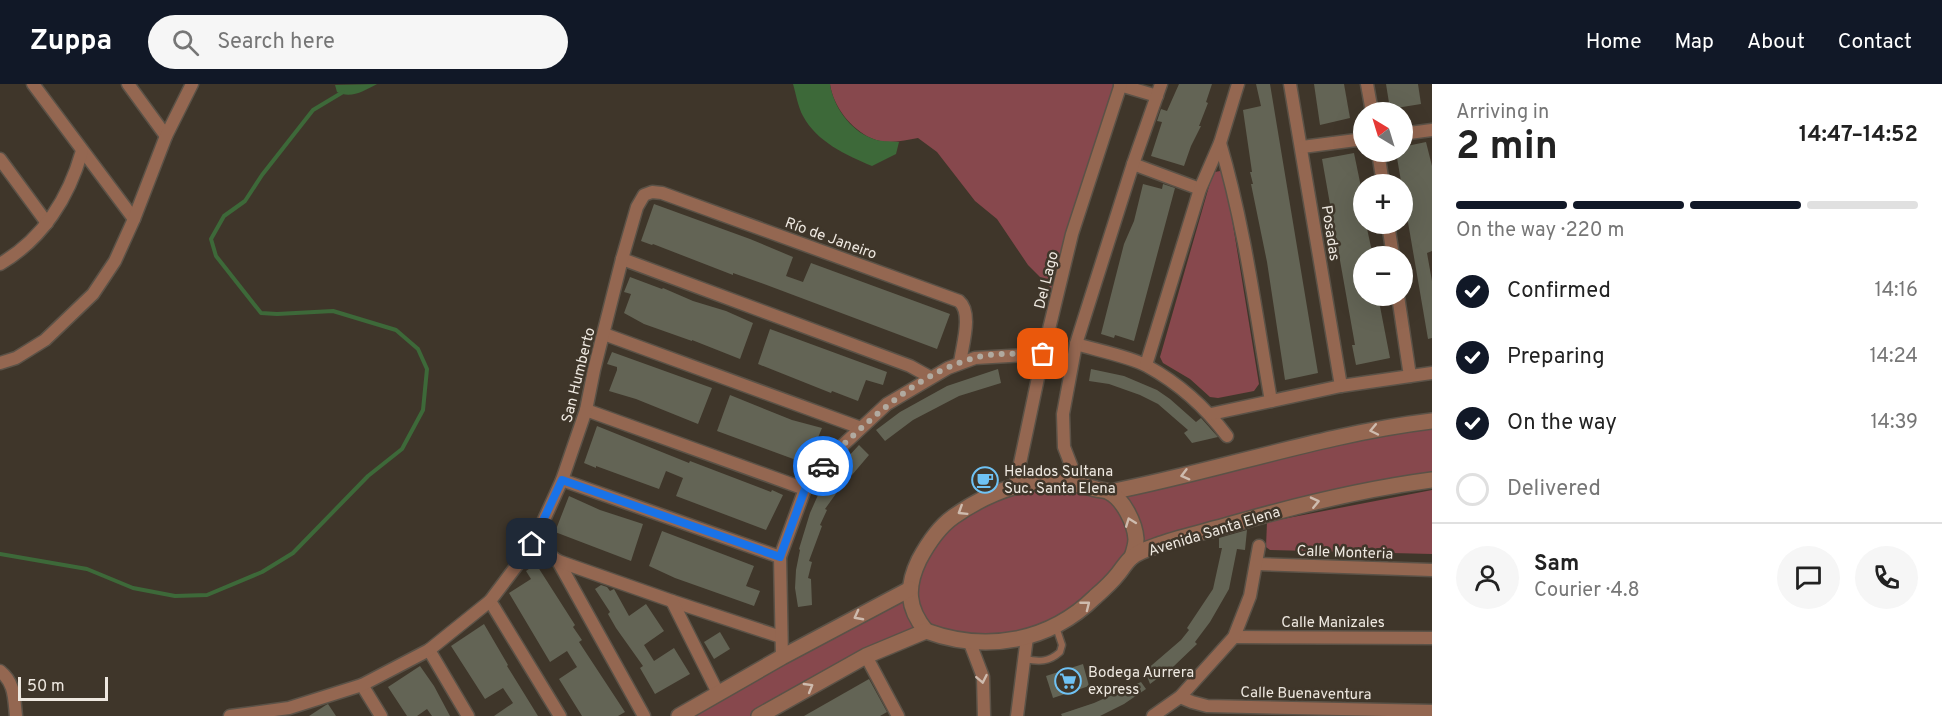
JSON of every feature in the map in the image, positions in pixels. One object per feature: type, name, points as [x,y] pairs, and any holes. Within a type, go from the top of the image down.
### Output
[{"type":"street","points":[[33,84],[134,219]]},
{"type":"street","points":[[128,84],[166,136]]},
{"type":"street","points":[[0,363],[16,358],[45,340],[93,294],[115,261],[166,136],[192,84]]},
{"type":"street","points":[[1078,483],[1064,447],[1063,414],[1076,344],[1159,90],[1120,84]]},
{"type":"street","name":"Del Lago","points":[[1015,487],[1043,354],[1072,234],[1120,84]]},
{"type":"street","points":[[1146,365],[1200,189],[1220,143],[1239,84]]},
{"type":"street","name":"Posadas","points":[[1290,84],[1341,386]]},
{"type":"street","points":[[1367,84],[1370,102]]},
{"type":"street","points":[[1413,133],[1432,130]]},
{"type":"street","points":[[1302,147],[1353,140]]},
{"type":"street","points":[[1220,143],[1242,229],[1270,401]]},
{"type":"street","points":[[0,264],[21,249],[47,223],[69,189],[82,151]]},
{"type":"street","points":[[0,159],[47,223]]},
{"type":"street","points":[[1133,164],[1200,189]]},
{"type":"street","name":"Río de Janeiro","points":[[637,207],[645,195],[652,192],[662,193],[959,301],[966,308],[967,319],[960,363]]},
{"type":"street","name":"San Humberto","points":[[230,716],[291,712],[363,685],[429,650],[490,602],[532,544],[562,480],[586,410],[594,370],[637,207]]},
{"type":"street","points":[[622,259],[910,366],[930,377]]},
{"type":"street","points":[[1400,306],[1410,376]]},
{"type":"street","points":[[604,334],[861,428]]},
{"type":"street","points":[[1076,344],[1146,365],[1211,414],[1227,436]]},
{"type":"street","points":[[782,657],[780,557],[805,489],[829,458],[887,404],[930,377],[975,358],[1043,354]]},
{"type":"street","points":[[1211,414],[1341,386],[1432,373]]},
{"type":"street","points":[[586,410],[805,489]]},
{"type":"street","points":[[759,716],[866,656],[926,632],[916,619],[911,605],[912,575],[922,554],[951,518],[984,499],[1015,487],[1051,481],[1078,483],[1110,492],[1278,451],[1406,424],[1432,421]]},
{"type":"street","points":[[562,480],[780,557]]},
{"type":"street","name":"Avenida Santa Elena","points":[[926,632],[970,643],[999,642],[1027,637],[1070,618],[1093,600],[1132,557],[1161,544],[1283,510],[1380,487],[1432,480]]},
{"type":"street","points":[[1110,492],[1124,507],[1132,524],[1136,540],[1132,557]]},
{"type":"street","points":[[532,544],[558,561],[781,637]]},
{"type":"street","points":[[1153,716],[1180,697],[1234,637],[1250,596],[1259,546]]},
{"type":"street","points":[[558,561],[644,716]]},
{"type":"street","name":"Calle Monteria","points":[[1257,564],[1432,570]]},
{"type":"street","points":[[679,716],[782,657],[910,589]]},
{"type":"street","points":[[672,601],[718,693]]},
{"type":"street","points":[[490,602],[560,716]]},
{"type":"street","points":[[1017,716],[1027,637]]},
{"type":"street","name":"Calle Manizales","points":[[1234,637],[1432,638]]},
{"type":"street","points":[[970,643],[983,677],[984,716]]},
{"type":"street","points":[[429,650],[468,716]]},
{"type":"street","points":[[866,656],[898,716]]},
{"type":"street","points":[[0,671],[11,682],[14,690],[16,716]]},
{"type":"street","points":[[363,685],[381,716]]},
{"type":"street","name":"Calle Buenaventura","points":[[1180,697],[1207,705],[1432,711]]},
{"type":"lane","points":[[1024,659],[1037,662],[1048,660],[1060,652],[1062,645],[1056,626]]},
{"type":"shaded area","points":[[377,84],[347,95],[337,92],[335,85]]},
{"type":"shaded area","points":[[793,84],[830,84],[839,109],[850,123],[863,134],[874,139],[899,142],[896,154],[872,166],[833,147],[816,133],[803,116]]},
{"type":"shaded area","points":[[830,84],[1121,84],[1057,294],[1028,265],[997,219],[975,201],[937,152],[918,138],[888,142],[876,140],[864,134],[844,116],[835,100]]},
{"type":"shaded area","points":[[1220,171],[1225,176],[1259,384],[1254,391],[1218,398],[1210,397],[1190,379],[1163,363],[1160,357],[1212,176],[1215,172]]},
{"type":"shaded area","points":[[1432,421],[1432,480],[1161,544],[1111,582],[1027,637],[926,632],[759,716],[679,716],[910,589],[934,537],[1015,487],[1094,488]]},
{"type":"shaded area","points":[[1432,490],[1432,554],[1270,550],[1266,547],[1267,522]]},
{"type":"building","points":[[1179,84],[1212,84],[1199,126],[1201,126],[1184,166],[1151,156],[1162,122],[1157,121],[1161,109],[1167,111]]},
{"type":"building","points":[[1256,84],[1270,84],[1318,373],[1285,380],[1267,262],[1251,184],[1253,184],[1250,172],[1252,172],[1243,110],[1261,106]]},
{"type":"building","points":[[1314,84],[1344,84],[1350,118],[1320,125]]},
{"type":"building","points":[[1386,84],[1418,84],[1421,104],[1389,102]]},
{"type":"building","points":[[1426,142],[1432,166],[1432,251],[1427,253],[1432,281],[1432,338],[1428,339],[1410,234],[1413,234],[1413,174],[1400,174],[1398,162],[1413,162],[1413,145]]},
{"type":"building","points":[[1353,153],[1353,162],[1356,162],[1358,174],[1353,174],[1353,234],[1368,234],[1371,246],[1353,246],[1353,306],[1380,306],[1390,358],[1356,365],[1352,345],[1355,345],[1322,159]]},
{"type":"building","points":[[1143,184],[1162,189],[1163,184],[1175,188],[1134,341],[1115,335],[1114,338],[1101,334],[1124,244],[1134,221]]},
{"type":"building","points":[[654,204],[793,257],[786,276],[803,282],[811,263],[950,314],[937,349],[641,241]]},
{"type":"building","points":[[630,277],[753,323],[740,359],[644,324],[624,313],[631,294],[624,292]]},
{"type":"building","points":[[770,329],[887,372],[883,385],[866,380],[858,401],[832,391],[831,393],[758,364]]},
{"type":"building","points":[[612,352],[712,388],[698,424],[636,399],[609,391],[617,370],[617,367],[607,364]]},
{"type":"building","points":[[998,369],[1001,383],[959,396],[913,420],[885,441],[876,430],[900,412],[947,386]]},
{"type":"building","points":[[1091,369],[1124,376],[1157,390],[1196,422],[1201,418],[1218,437],[1192,443],[1184,433],[1188,430],[1158,404],[1109,384],[1089,381]]},
{"type":"building","points":[[730,395],[792,420],[822,428],[807,464],[717,431]]},
{"type":"building","points":[[597,426],[689,463],[690,461],[783,495],[766,530],[676,496],[683,478],[666,471],[659,489],[584,463]]},
{"type":"building","points":[[859,445],[869,455],[852,475],[850,474],[825,509],[827,510],[809,561],[812,562],[808,578],[811,579],[812,605],[798,607],[795,588],[796,570],[799,549],[810,513],[818,495],[835,471]]},
{"type":"building","points":[[569,496],[600,510],[643,524],[631,561],[555,532]]},
{"type":"building","points":[[1247,530],[1245,550],[1237,549],[1229,589],[1210,622],[1195,642],[1197,644],[1174,666],[1150,684],[1145,671],[1181,640],[1213,589],[1222,548],[1219,548],[1219,538]]},
{"type":"building","points":[[662,531],[754,566],[746,586],[760,591],[754,606],[675,578],[649,566]]},
{"type":"building","points":[[536,564],[575,625],[573,627],[582,640],[579,642],[625,712],[618,716],[582,716],[559,679],[577,667],[567,651],[550,662],[509,593],[531,579],[526,571]]},
{"type":"building","points":[[601,585],[610,591],[614,589],[629,616],[646,604],[664,631],[644,645],[654,661],[674,648],[690,674],[655,694],[640,668],[643,666],[616,628],[608,614],[610,612],[595,589]]},
{"type":"building","points":[[484,624],[538,716],[494,716],[513,703],[503,688],[485,699],[451,646]]},
{"type":"building","points":[[720,632],[730,649],[714,659],[704,642]]},
{"type":"building","name":"Bodega Aurrera express","points":[[1083,664],[1089,686],[1053,698],[1046,676]]},
{"type":"building","points":[[420,666],[450,716],[432,716],[427,709],[417,716],[407,716],[388,687]]},
{"type":"building","points":[[869,679],[887,712],[880,716],[804,716]]},
{"type":"building","points":[[1141,682],[1146,689],[1100,716],[1062,716],[1061,714],[1094,703]]},
{"type":"building","points":[[328,704],[336,716],[309,716],[326,705]]},
{"type":"waterway","points":[[0,554],[87,569],[133,588],[175,596],[207,595],[262,572],[293,553],[368,476],[402,449],[423,410],[427,369],[418,349],[396,330],[333,311],[261,313],[216,256],[211,239],[224,216],[245,201],[262,175],[313,110],[343,92]]},
{"type":"way so far","points":[[823,466],[887,404],[930,377],[975,358],[1043,354]]},
{"type":"place","name":"Helados Sultana Suc. Santa Elena","points":[[985,480]]},
{"type":"place","name":"Bodega Aurrera express","points":[[1068,681]]},
{"type":"route","points":[[532,544],[562,480],[780,557],[805,489],[823,466]]}]
